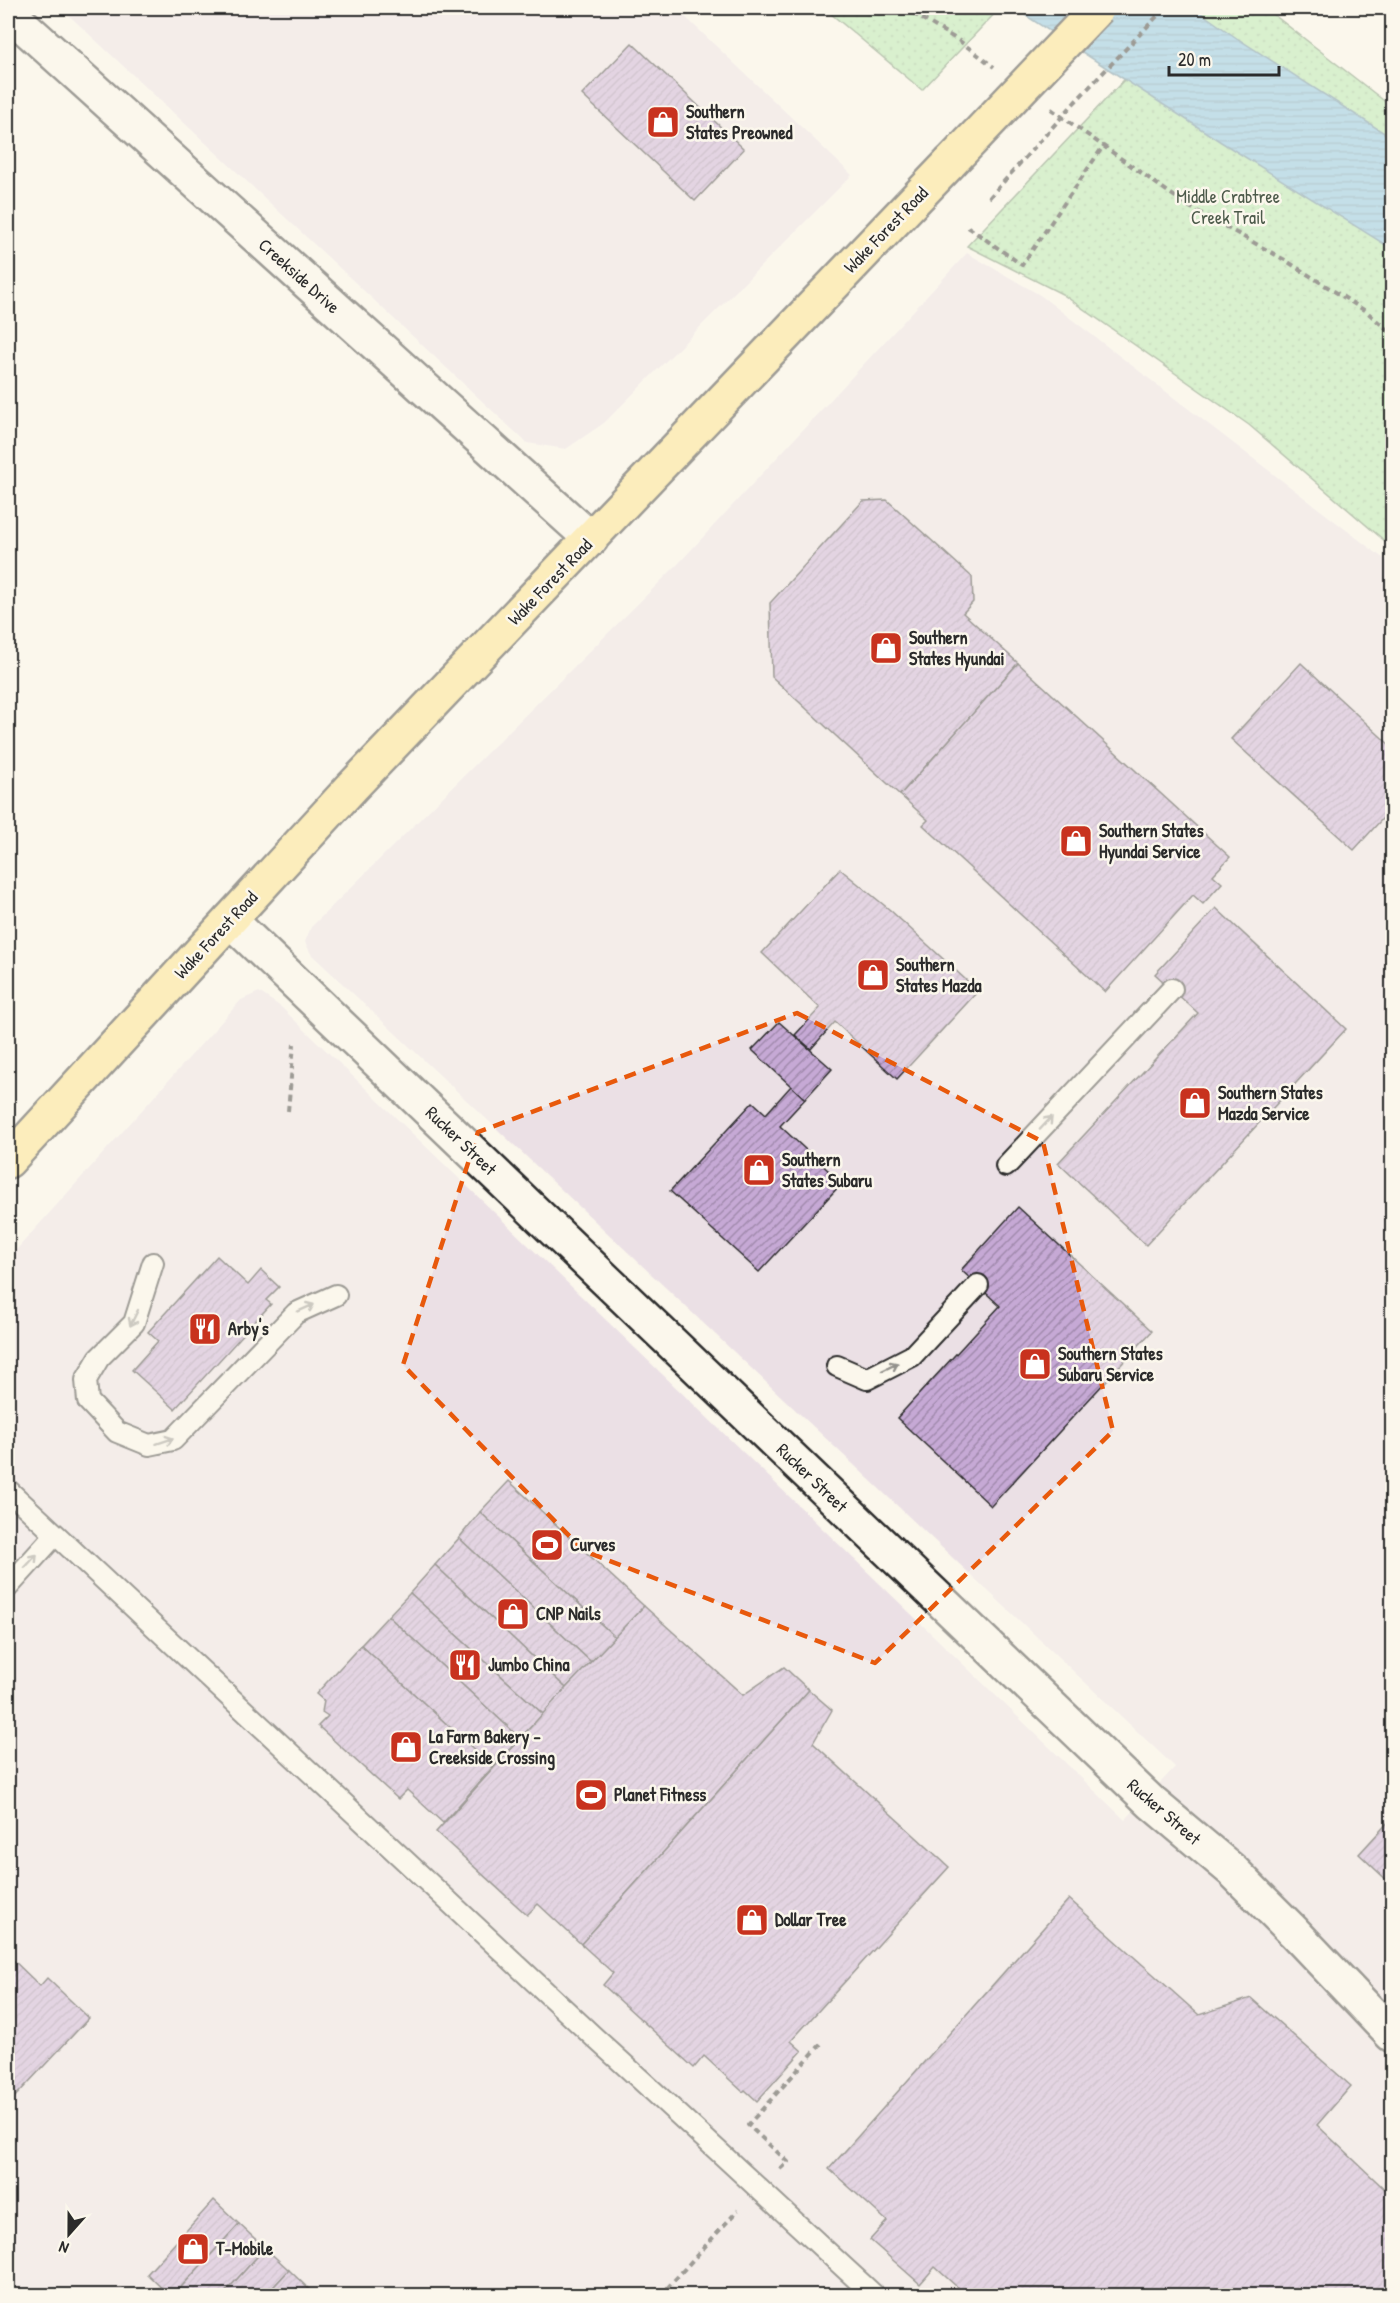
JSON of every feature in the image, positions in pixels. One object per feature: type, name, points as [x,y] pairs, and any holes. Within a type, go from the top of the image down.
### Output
[{"type":"main road","name":"Wake Forest Road","points":[[8,1161],[353,786],[1098,8]]},
{"type":"street","name":"Creekside Drive","points":[[8,12],[591,539]]},
{"type":"street","name":"Rucker Street","points":[[230,920],[1152,1803],[1233,1871],[1392,2035]]},
{"type":"lane","points":[[1006,1166],[1172,989]]},
{"type":"lane","points":[[153,1263],[134,1323],[99,1358],[86,1380],[88,1401],[117,1432],[149,1445],[172,1440],[296,1313],[336,1295]]},
{"type":"lane","points":[[837,1366],[867,1379],[912,1356],[978,1286]]},
{"type":"lane","points":[[8,1490],[757,2189],[875,2295]]},
{"type":"lane","points":[[8,1587],[55,1535]]},
{"type":"path","points":[[989,198],[1059,119],[1165,8]]},
{"type":"path","points":[[968,227],[1022,265],[1104,145],[1188,206],[1285,260],[1367,312],[1392,334]]},
{"type":"path","points":[[288,1111],[294,1044]]},
{"type":"highlighted area","points":[[797,1013],[1043,1142],[1113,1431],[875,1663],[584,1551],[403,1365],[478,1132]]},
{"type":"shaded area","points":[[61,8],[676,8],[852,175],[604,423],[566,449],[527,443]]},
{"type":"shaded area","points":[[967,253],[1040,295],[1392,565],[1392,2295],[8,2296],[8,1259],[241,1000],[259,992],[281,1007],[1125,1820],[1175,1767],[311,954],[305,942],[311,927],[678,564]]},
{"type":"green space","points":[[824,8],[1000,8],[922,90]]},
{"type":"green space","name":"Middle Crabtree Creek Trail","points":[[1192,8],[1265,8],[1392,107],[1392,547],[1249,425],[1062,294],[967,246]]},
{"type":"water","points":[[1014,8],[1194,8],[1392,138],[1392,249],[1221,142]]},
{"type":"building","name":"Southern States Preowned","points":[[632,43],[744,149],[695,201],[582,95]]},
{"type":"building","name":"Southern States Hyundai","points":[[887,500],[972,577],[973,602],[963,613],[1018,663],[900,795],[772,677],[770,603],[863,501]]},
{"type":"building","name":"Southern States Hyundai Service","points":[[1018,663],[1230,857],[1213,875],[1222,883],[1203,904],[1193,895],[1105,992],[923,825],[928,820],[900,795]]},
{"type":"building","points":[[1301,663],[1392,747],[1392,808],[1354,850],[1231,739]]},
{"type":"building","name":"Southern States Mazda","points":[[840,869],[890,910],[978,991],[897,1079],[835,1022],[811,1049],[795,1035],[820,1008],[762,953]]},
{"type":"building","name":"Southern States Mazda Service","points":[[1216,908],[1346,1029],[1146,1245],[1058,1163],[1198,1013],[1155,974]]},
{"type":"building","points":[[779,1022],[832,1069],[805,1099],[752,1050]]},
{"type":"building","name":"Southern States Subaru","points":[[791,1086],[805,1099],[780,1126],[842,1183],[759,1272],[670,1191],[753,1102],[766,1114]]},
{"type":"building","name":"Southern States Subaru Service","points":[[1018,1207],[1152,1331],[991,1506],[897,1418],[1000,1306],[961,1270]]},
{"type":"building","points":[[217,1256],[248,1285],[261,1270],[279,1287],[266,1300],[271,1304],[175,1409],[132,1370],[158,1341],[148,1332]]},
{"type":"building","name":"Curves","points":[[509,1481],[644,1606],[615,1637],[480,1512]]},
{"type":"building","name":"CNP Nails","points":[[480,1512],[615,1637],[591,1662],[459,1538]]},
{"type":"building","name":"CNP Nails","points":[[459,1538],[591,1662],[566,1688],[435,1565]]},
{"type":"building","points":[[435,1565],[566,1688],[543,1714],[410,1593]]},
{"type":"building","name":"Jumbo China","points":[[410,1593],[543,1714],[520,1738],[388,1616]]},
{"type":"building","name":"Planet Fitness","points":[[644,1606],[743,1695],[784,1667],[809,1690],[581,1944],[538,1904],[527,1915],[436,1832],[566,1688]]},
{"type":"building","points":[[388,1616],[520,1738],[493,1767],[361,1645]]},
{"type":"building","name":"La Farm Bakery - Creekside Crossing","points":[[361,1645],[493,1767],[443,1823],[407,1790],[398,1799],[318,1726],[328,1716],[322,1712],[324,1701],[316,1694]]},
{"type":"building","name":"Dollar Tree","points":[[809,1690],[832,1710],[813,1743],[949,1867],[791,2041],[802,2051],[757,2101],[745,2090],[743,2092],[704,2056],[694,2068],[603,1985],[613,1973],[581,1944]]},
{"type":"building","points":[[1391,1819],[1392,1821],[1392,1885],[1359,1854]]},
{"type":"building","points":[[1069,1899],[1199,2015],[1251,1998],[1351,2086],[1317,2125],[1392,2196],[1392,2296],[967,2296],[935,2267],[920,2284],[870,2240],[887,2221],[829,2169]]},
{"type":"building","points":[[8,1955],[40,1986],[47,1978],[89,2018],[9,2103]]},
{"type":"building","name":"T-Mobile","points":[[214,2200],[239,2224],[173,2296],[170,2296],[147,2274]]},
{"type":"building","points":[[239,2224],[265,2248],[222,2296],[173,2296]]},
{"type":"building","points":[[265,2248],[289,2270],[265,2296],[222,2296]]},
{"type":"building","points":[[289,2270],[316,2296],[265,2296]]},
{"type":"place","name":"Southern States Preowned","points":[[663,122]]},
{"type":"place","name":"Southern States Hyundai","points":[[886,648]]},
{"type":"place","name":"Southern States Hyundai Service","points":[[1076,841]]},
{"type":"place","name":"Southern States Mazda","points":[[873,975]]},
{"type":"place","name":"Southern States Mazda Service","points":[[1195,1103]]},
{"type":"place","name":"Southern States Subaru","points":[[759,1170]]},
{"type":"place","name":"Arby's","points":[[205,1329]]},
{"type":"place","name":"Southern States Subaru Service","points":[[1035,1364]]},
{"type":"place","name":"Curves","points":[[547,1545]]},
{"type":"place","name":"CNP Nails","points":[[513,1614]]},
{"type":"place","name":"Jumbo China","points":[[465,1665]]},
{"type":"place","name":"La Farm Bakery - Creekside Crossing","points":[[406,1747]]},
{"type":"place","name":"Planet Fitness","points":[[591,1795]]},
{"type":"place","name":"Dollar Tree","points":[[752,1920]]},
{"type":"place","name":"T-Mobile","points":[[193,2249]]}]
